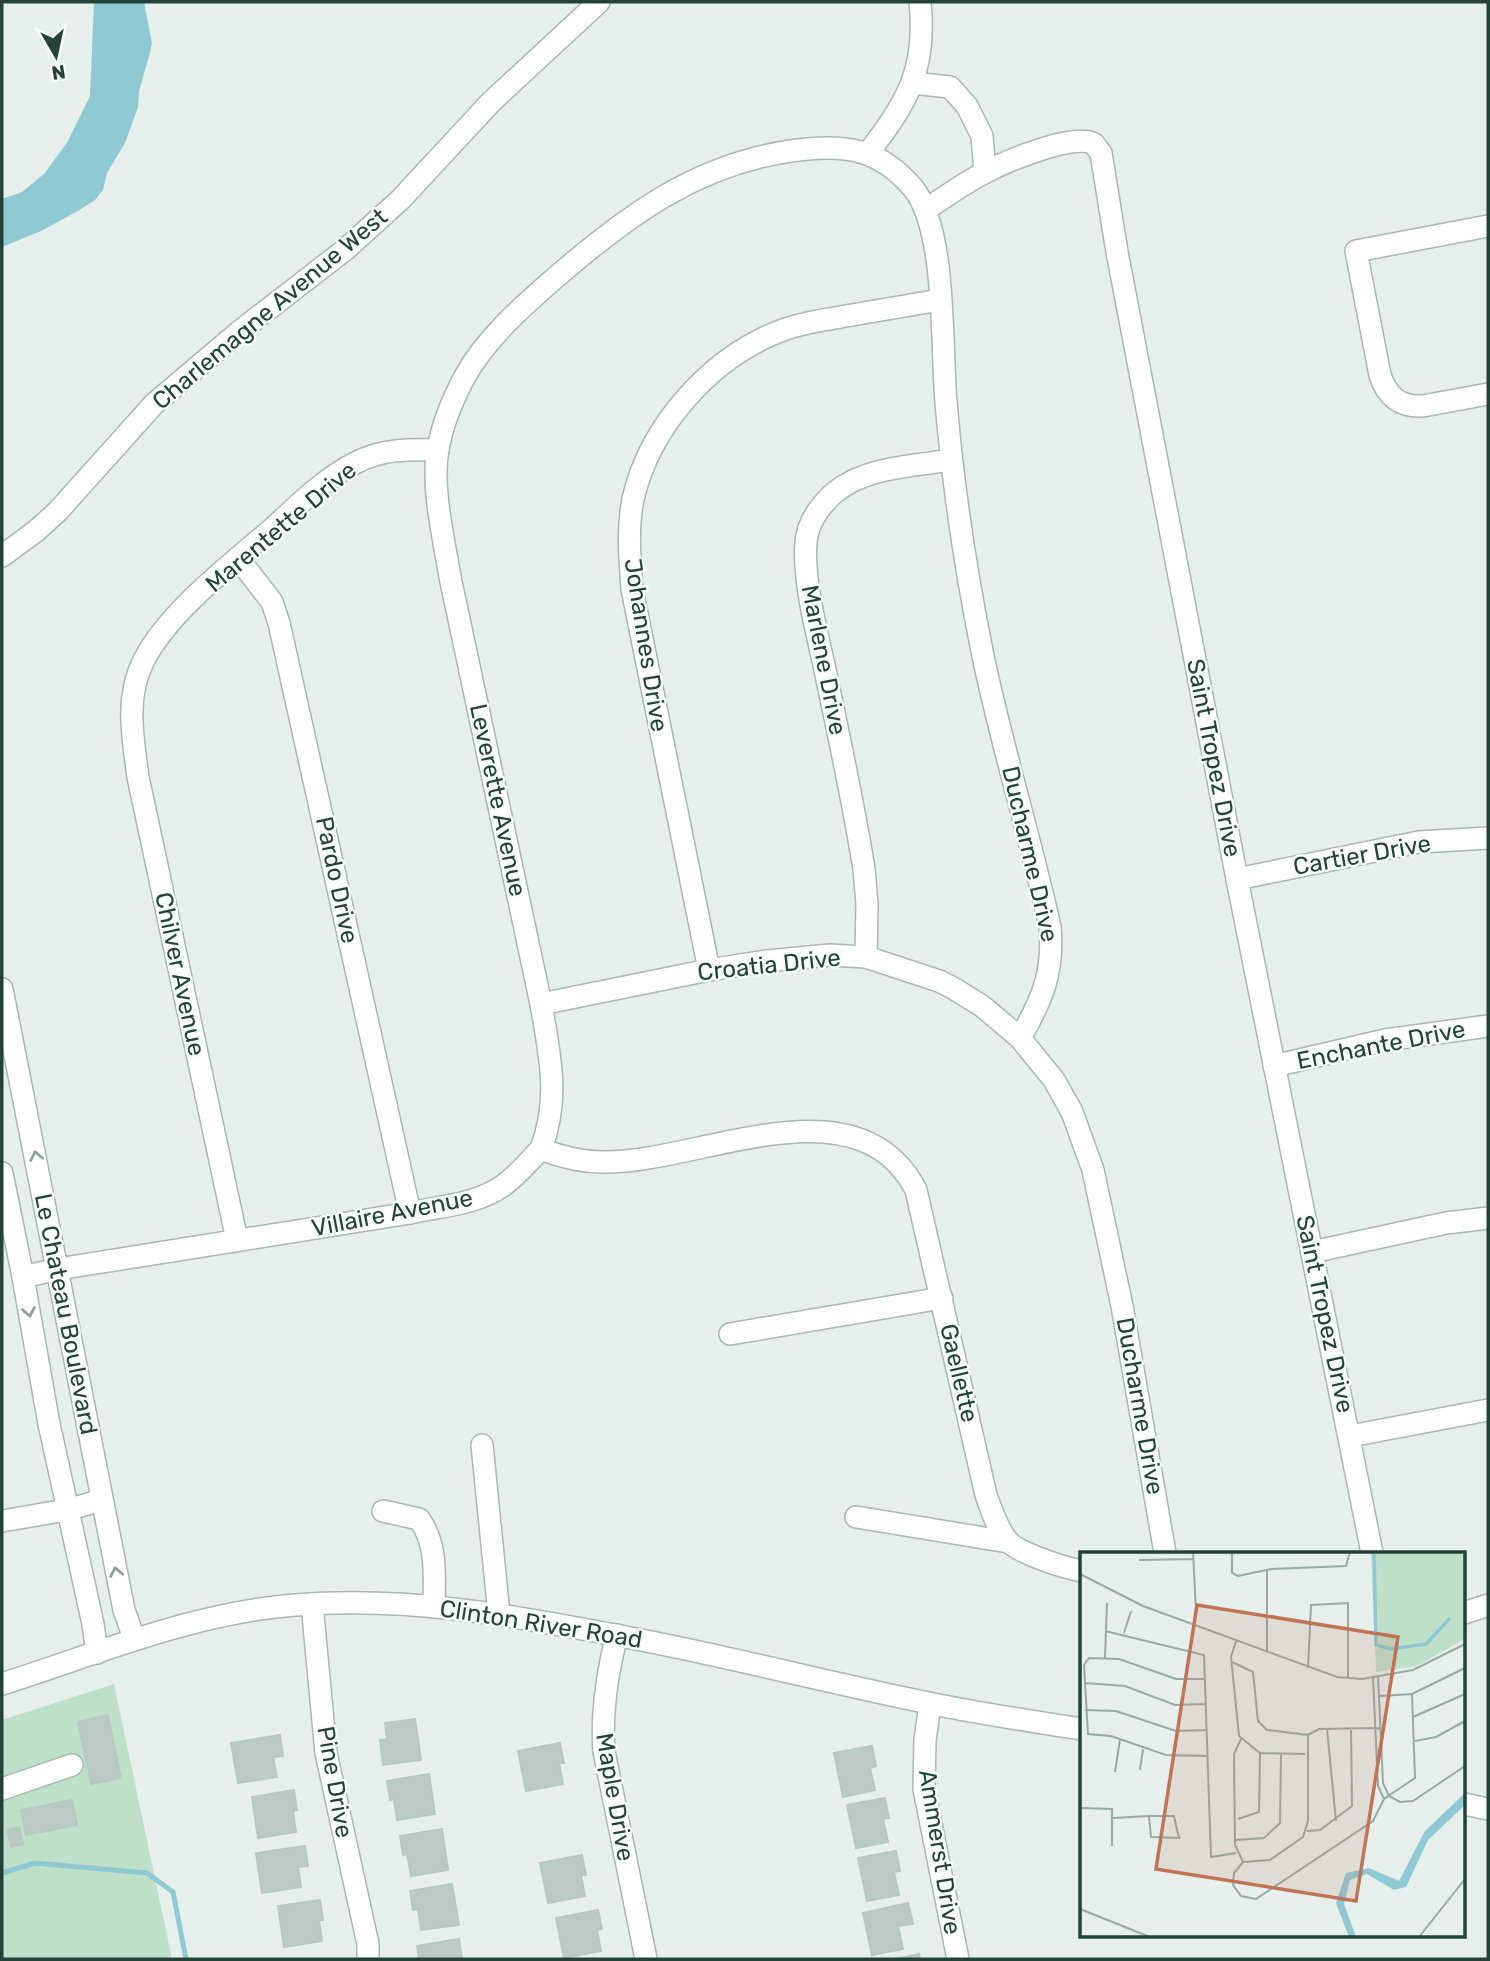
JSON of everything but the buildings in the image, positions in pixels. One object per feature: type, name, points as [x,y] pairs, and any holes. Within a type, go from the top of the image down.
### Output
[{"type":"street","name":"Charlemagne Avenue West","points":[[2,556],[58,511],[155,404],[240,331],[346,250],[383,216],[491,102],[599,2]]},
{"type":"street","points":[[438,450],[454,398],[483,349],[540,291],[603,236],[683,184],[744,160],[824,147],[847,148],[868,153],[891,124],[909,93],[922,41],[920,2]]},
{"type":"street","points":[[912,83],[950,88],[967,106],[982,136],[985,172]]},
{"type":"street","name":"Saint Tropez Drive","points":[[926,209],[985,172],[1045,148],[1086,142],[1095,145],[1101,153],[1117,252],[1237,879],[1372,1552]]},
{"type":"street","name":"Ducharme Drive","points":[[868,153],[902,177],[915,191],[926,209],[938,262],[942,356],[951,460],[983,655],[1050,927],[1052,947],[1049,977],[1037,1009],[1020,1038],[1054,1080],[1072,1111],[1093,1170],[1122,1306],[1165,1552]]},
{"type":"street","points":[[1488,226],[1356,251],[1380,375],[1395,401],[1414,407],[1488,394]]},
{"type":"street","name":"Johannes Drive","points":[[709,970],[632,589],[630,519],[640,478],[660,436],[689,395],[707,377],[741,352],[784,329],[810,322],[940,300]]},
{"type":"street","name":"Marentette Drive","points":[[131,707],[142,663],[155,642],[183,609],[296,507],[354,463],[384,452],[438,450]]},
{"type":"street","name":"Leverette Avenue","points":[[438,450],[438,482],[450,577],[541,1004],[553,1087],[552,1112],[541,1149]]},
{"type":"street","name":"Marlene Drive","points":[[866,957],[867,904],[864,869],[815,622],[806,560],[807,533],[811,523],[834,493],[859,479],[951,460]]},
{"type":"street","name":"Pardo Drive","points":[[238,558],[272,602],[279,623],[410,1213]]},
{"type":"street","name":"Chilver Avenue","points":[[131,707],[138,778],[237,1240]]},
{"type":"street","name":"Cartier Drive","points":[[1237,879],[1419,842],[1488,838]]},
{"type":"street","name":"Croatia Drive","points":[[541,1004],[767,961],[830,955],[866,957],[953,988],[982,1006],[1020,1038]]},
{"type":"street","name":"Le Chateau Boulevard","points":[[2,989],[124,1610],[134,1638]]},
{"type":"street","name":"Enchante Drive","points":[[1274,1066],[1385,1040],[1488,1026]]},
{"type":"street","name":"Gaellette","points":[[541,1149],[560,1156],[604,1162],[641,1159],[784,1133],[820,1131],[868,1141],[897,1161],[916,1190],[986,1495],[1008,1542]]},
{"type":"street","name":"Villaire Avenue","points":[[23,1277],[466,1202],[501,1187],[518,1174],[541,1149]]},
{"type":"street","name":"Le Chateau Boulevard","points":[[2,1173],[66,1510],[97,1653]]},
{"type":"street","points":[[1312,1252],[1446,1223],[1488,1218]]},
{"type":"street","points":[[730,1334],[942,1298]]},
{"type":"street","points":[[1350,1436],[1488,1410]]},
{"type":"street","points":[[482,1445],[499,1614]]},
{"type":"street","points":[[2,1521],[66,1510],[102,1500]]},
{"type":"street","points":[[383,1511],[419,1519],[428,1531],[434,1555],[434,1607]]},
{"type":"street","points":[[856,1517],[1008,1542],[1061,1567],[1080,1571]]},
{"type":"street","name":"Clinton River Road","points":[[2,1684],[134,1638],[213,1617],[312,1604],[398,1602],[499,1614],[617,1635],[697,1650],[930,1704],[1080,1729]]},
{"type":"street","name":"Pine Drive","points":[[312,1604],[326,1753],[368,1944],[368,1959]]},
{"type":"street","points":[[1466,1612],[1488,1605]]},
{"type":"street","name":"Maple Drive","points":[[617,1635],[608,1673],[602,1720],[604,1751],[646,1959]]},
{"type":"street","name":"Ammerst Drive","points":[[930,1704],[925,1740],[924,1790],[958,1959]]},
{"type":"street","points":[[2,1789],[72,1765]]},
{"type":"street","points":[[1466,1804],[1488,1809]]},
{"type":"green space","points":[[114,1684],[172,1959],[2,1959],[2,1720]]},
{"type":"water","points":[[94,2],[144,2],[152,43],[139,91],[138,107],[125,143],[107,173],[103,190],[95,200],[41,231],[2,247],[2,199],[22,192],[45,173],[68,141],[90,96]]},
{"type":"waterway","points":[[2,1873],[35,1863],[147,1873],[173,1892],[186,1959]]}]
